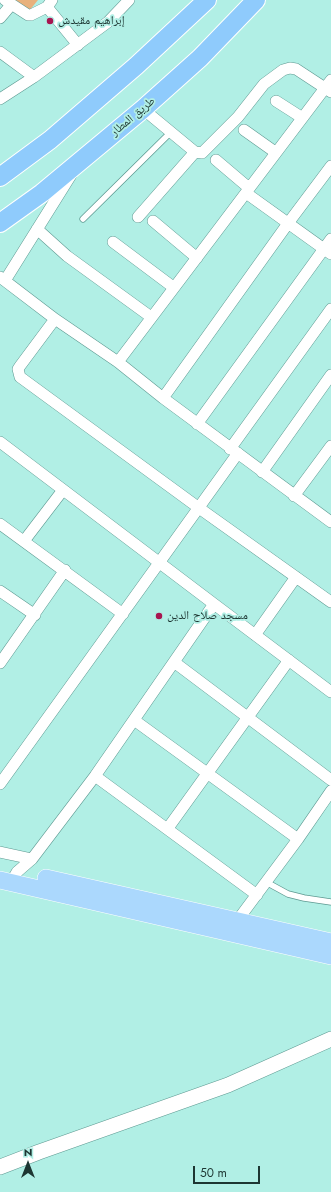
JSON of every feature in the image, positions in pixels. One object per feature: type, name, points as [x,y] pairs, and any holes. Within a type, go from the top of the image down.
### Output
[{"type":"highway","points":[[0,182],[136,66],[208,0]]},
{"type":"highway","name":"طريق المطار","points":[[0,223],[42,193],[143,109],[200,58],[256,0]]},
{"type":"highway","points":[[0,176],[50,140]]},
{"type":"main road","points":[[0,868],[9,878],[331,956]]},
{"type":"main road","points":[[9,878],[237,921],[331,942]]},
{"type":"main road","points":[[0,1167],[228,1085],[331,1039]]},
{"type":"street","points":[[0,100],[34,78],[108,22],[129,0]]},
{"type":"street","points":[[0,18],[8,3],[28,15],[35,14],[49,4],[78,45]]},
{"type":"street","points":[[0,52],[34,78]]},
{"type":"street","points":[[118,362],[173,287],[197,258],[248,190],[301,117],[329,86],[296,69],[290,68],[284,70],[264,84],[238,117],[202,153],[196,152],[143,109]]},
{"type":"street","points":[[276,101],[301,117]]},
{"type":"street","points":[[244,130],[275,152]]},
{"type":"street","points":[[138,217],[196,152]]},
{"type":"street","points":[[216,160],[248,190],[327,251]]},
{"type":"street","points":[[80,162],[37,229],[3,278],[55,319],[118,362],[197,424],[294,496],[329,517]]},
{"type":"street","points":[[163,398],[331,166]]},
{"type":"street","points":[[153,221],[197,258]]},
{"type":"street","points":[[37,229],[67,256],[151,317]]},
{"type":"street","points":[[197,424],[327,251],[331,239]]},
{"type":"street","points":[[113,242],[173,287]]},
{"type":"street","points":[[0,784],[199,508],[234,451],[331,309]]},
{"type":"street","points":[[55,319],[18,369],[20,376],[199,508],[331,602]]},
{"type":"street","points":[[262,472],[331,375]]},
{"type":"street","points":[[0,442],[331,692]]},
{"type":"street","points":[[294,496],[331,446]]},
{"type":"street","points":[[24,541],[63,490]]},
{"type":"street","points":[[0,524],[65,570],[123,614]]},
{"type":"street","points":[[1,661],[35,615],[65,570]]},
{"type":"street","points":[[255,635],[296,577]]},
{"type":"street","points":[[0,591],[35,615]]},
{"type":"street","points":[[9,878],[32,859],[95,776],[214,604]]},
{"type":"street","points":[[168,828],[289,660]]},
{"type":"street","points":[[174,662],[331,780]]},
{"type":"street","points":[[134,720],[298,839]]},
{"type":"street","points":[[95,776],[168,828],[257,895]]},
{"type":"street","points":[[237,921],[298,839],[331,791]]},
{"type":"street","points":[[0,852],[32,859]]},
{"type":"lane","points":[[83,219],[171,132]]},
{"type":"lane","points":[[266,882],[293,895],[331,902]]},
{"type":"shaded area","points":[[14,0],[38,0],[29,11]]},
{"type":"place","name":"إبراهيم مقيدش","points":[[50,21]]},
{"type":"place","name":"مسجد صلاح الدين","points":[[159,616]]}]
